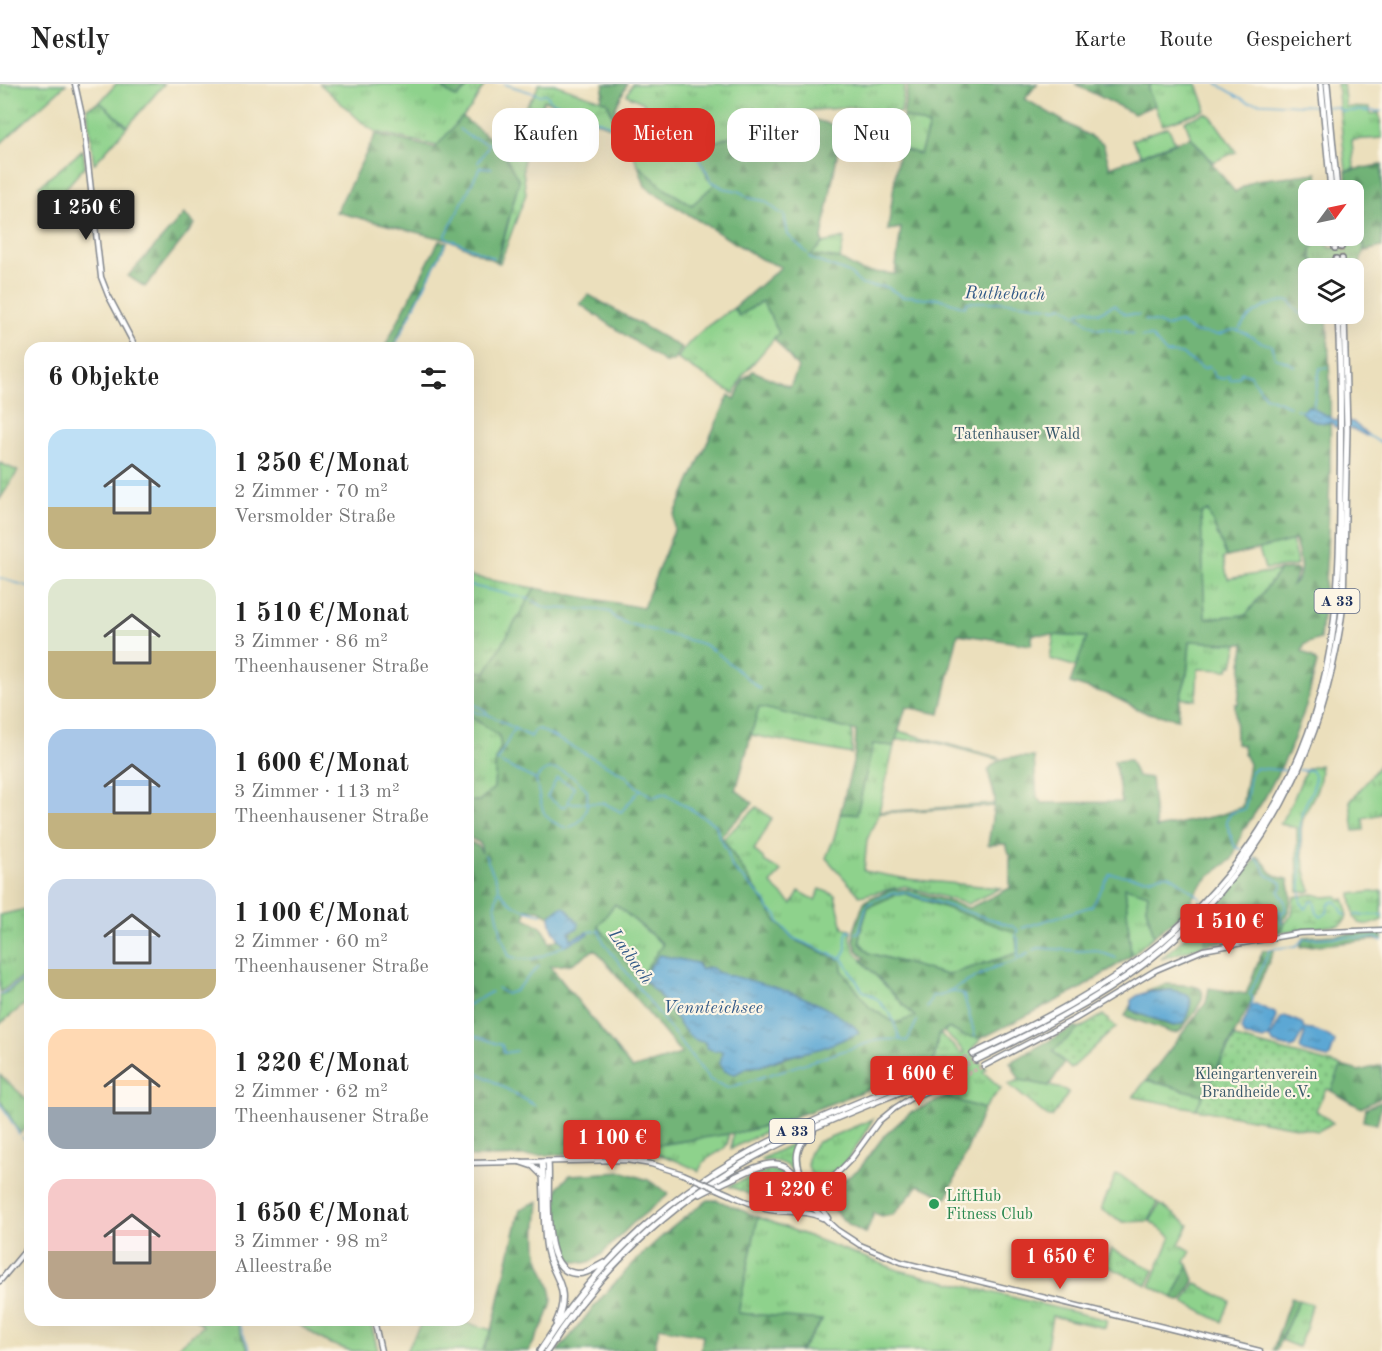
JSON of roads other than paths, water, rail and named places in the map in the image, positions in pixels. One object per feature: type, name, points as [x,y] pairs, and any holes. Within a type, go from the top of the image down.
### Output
[{"type":"highway","points":[[1321,84],[1326,101]]},
{"type":"highway","points":[[1327,84],[1331,180]]},
{"type":"highway","points":[[1329,134],[1336,180]]},
{"type":"highway","name":"A 33","points":[[1339,324],[1344,420]]},
{"type":"highway","name":"A 33","points":[[975,1057],[1118,975],[1202,908],[1275,817],[1298,772],[1316,729],[1327,694],[1340,631],[1345,566],[1344,324]]},
{"type":"highway","name":"A 33","points":[[1251,849],[1292,769],[1318,702],[1334,629],[1339,567],[1344,429]]},
{"type":"highway","name":"A 33","points":[[540,1351],[551,1333],[609,1261],[647,1224],[681,1196],[741,1157],[808,1123],[950,1068],[749,1159],[680,1205],[647,1232],[603,1277],[574,1312],[547,1351]]},
{"type":"highway","points":[[804,1188],[796,1154],[803,1139],[820,1126]]},
{"type":"highway","points":[[521,1162],[533,1166],[543,1176]]},
{"type":"highway","points":[[545,1162],[550,1243],[556,1260],[564,1268],[576,1273],[590,1270],[609,1261]]},
{"type":"highway","points":[[545,1162],[543,1176],[547,1253],[561,1283],[563,1300],[562,1309],[551,1333]]},
{"type":"highway","points":[[680,1205],[755,1167],[772,1164],[780,1164],[789,1169],[804,1188]]},
{"type":"highway","points":[[754,1205],[778,1205],[785,1203],[793,1194],[795,1186],[792,1178],[787,1171],[772,1164]]},
{"type":"main road","points":[[75,84],[83,120],[101,277],[133,342]]},
{"type":"main road","points":[[984,1066],[1067,1023],[1156,970],[1203,950],[1300,933],[1382,930]]},
{"type":"main road","points":[[781,1208],[798,1198],[804,1188],[817,1190],[837,1174],[852,1158],[879,1121],[895,1108],[911,1098],[951,1081]]},
{"type":"main road","points":[[474,1163],[626,1160],[665,1167],[765,1209],[815,1215],[871,1251],[916,1266],[1260,1351]]},
{"type":"main road","points":[[817,1190],[818,1203],[828,1218],[848,1237]]},
{"type":"main road","points":[[798,1198],[800,1204],[806,1208],[813,1208],[837,1230]]},
{"type":"main road","points":[[813,1208],[818,1203]]},
{"type":"main road","points":[[765,1209],[800,1204]]},
{"type":"main road","points":[[0,1281],[24,1252]]},
{"type":"main road","points":[[375,1326],[381,1351]]},
{"type":"water","points":[[1308,406],[1335,420],[1353,422],[1368,435],[1353,429],[1335,427],[1331,422],[1323,423],[1311,419],[1301,412]]},
{"type":"water","points":[[562,907],[566,908],[579,924],[578,928],[569,932],[571,939],[588,932],[589,934],[566,945],[555,932],[550,920],[550,916]]},
{"type":"water","name":"Vennteichsee","points":[[659,955],[696,963],[701,970],[711,968],[716,972],[797,995],[827,1009],[856,1028],[859,1033],[822,1048],[781,1058],[760,1066],[748,1067],[735,1074],[725,1071],[720,1063],[723,1052],[707,1048],[705,1042],[698,1041],[685,1031],[659,993],[644,980],[644,975]]},
{"type":"water","points":[[1170,990],[1189,997],[1190,1004],[1184,1023],[1174,1026],[1131,1010],[1131,1000],[1136,996]]},
{"type":"water","points":[[1255,1004],[1275,1013],[1270,1035],[1281,1018],[1285,1016],[1302,1023],[1304,1029],[1320,1032],[1332,1039],[1335,1042],[1330,1056],[1328,1058],[1303,1052],[1300,1048],[1305,1033],[1303,1032],[1295,1046],[1291,1048],[1274,1044],[1269,1037],[1263,1040],[1244,1035],[1241,1030],[1251,1006]]},
{"type":"waterway","name":"Ruthebach","points":[[504,84],[540,95],[546,94],[551,101],[611,125]]},
{"type":"waterway","points":[[1217,84],[1248,102],[1336,107],[1342,111],[1382,111]]},
{"type":"waterway","points":[[459,129],[468,136],[489,144],[478,163]]},
{"type":"waterway","name":"Ruthebach","points":[[700,162],[710,180],[723,188],[739,191],[749,198],[765,201],[784,214],[788,235],[807,253]]},
{"type":"waterway","points":[[492,168],[480,167],[445,237],[494,258]]},
{"type":"waterway","points":[[397,342],[446,243]]},
{"type":"waterway","name":"Ruthebach","points":[[809,256],[811,259],[849,273],[862,285],[887,287],[903,297],[938,298],[965,307],[967,302],[1011,302],[1056,308],[1063,306],[1097,329],[1105,328],[1134,334]]},
{"type":"waterway","points":[[1240,328],[1249,317],[1262,308],[1283,301],[1290,301],[1298,312]]},
{"type":"waterway","points":[[1078,313],[1088,309],[1098,313],[1114,305],[1125,314],[1139,315]]},
{"type":"waterway","points":[[1145,320],[1166,327],[1178,322],[1196,333],[1219,335],[1234,330],[1240,331],[1262,343],[1271,345],[1275,357],[1295,366]]},
{"type":"waterway","name":"Ruthebach","points":[[1141,336],[1152,337],[1166,353],[1181,354],[1204,369],[1209,366],[1215,377],[1224,379],[1229,375],[1230,380],[1240,376],[1241,372],[1251,375],[1252,380],[1265,396],[1290,406]]},
{"type":"waterway","points":[[1313,408],[1320,368],[1328,368]]},
{"type":"waterway","name":"Ruthebach","points":[[1296,409],[1303,411]]},
{"type":"waterway","name":"Ruthebach","points":[[1367,435],[1382,443]]},
{"type":"waterway","points":[[0,578],[24,585]]},
{"type":"waterway","points":[[474,586],[520,597]]},
{"type":"waterway","points":[[524,598],[530,599]]},
{"type":"waterway","points":[[533,601],[546,608],[610,612],[616,619],[626,623],[703,644],[714,651]]},
{"type":"waterway","points":[[717,653],[760,689]]},
{"type":"waterway","name":"Laibach","points":[[474,704],[487,713]]},
{"type":"waterway","name":"Laibach","points":[[474,711],[487,714],[531,737],[535,730],[539,729],[625,775],[637,787],[653,797],[665,793],[716,825],[732,867],[766,902],[768,909],[777,915],[779,922],[793,938],[840,958],[845,953],[846,935],[848,931],[851,932]]},
{"type":"waterway","points":[[514,729],[497,761],[536,780],[543,810],[551,820],[567,828],[582,818],[586,808],[587,790],[576,779],[554,769],[541,773],[536,780]]},
{"type":"waterway","name":"Laibach","points":[[1243,850],[1235,847],[1226,821],[1231,813],[1245,809],[1251,771],[1256,768],[1291,771]]},
{"type":"waterway","name":"Laibach","points":[[1298,770],[1311,770],[1315,777],[1313,788],[1302,812],[1300,829],[1301,903],[1306,909],[1310,902],[1314,901],[1317,913],[1321,917],[1327,913],[1329,903],[1335,901],[1346,915]]},
{"type":"waterway","points":[[568,803],[574,787],[557,778],[547,797],[561,807],[568,803],[604,803],[621,812],[640,790]]},
{"type":"waterway","name":"Laibach","points":[[485,855],[499,887],[495,904],[502,937],[509,956],[532,959],[566,944]]},
{"type":"waterway","name":"Laibach","points":[[1210,906],[1223,913],[1226,912],[1228,917],[1234,917],[1248,924],[1253,921],[1258,923],[1261,916],[1268,918],[1278,909],[1281,913],[1285,911],[1285,902],[1279,892],[1282,883],[1267,875],[1260,862],[1252,856]]},
{"type":"waterway","name":"Laibach","points":[[1022,928],[1092,906],[1110,874],[1148,878],[1168,875],[1178,880],[1201,899]]},
{"type":"waterway","points":[[500,891],[518,907],[542,914]]},
{"type":"waterway","name":"Laibach","points":[[867,905],[884,896],[904,892],[1012,926],[1018,930],[1015,936],[1018,938],[1016,961],[995,967],[940,996],[932,996],[927,1008]]},
{"type":"waterway","name":"Laibach","points":[[856,933],[859,932],[866,907]]},
{"type":"waterway","points":[[1281,913],[1281,924]]},
{"type":"waterway","name":"Laibach","points":[[1355,915],[1382,915]]},
{"type":"waterway","name":"Laibach","points":[[589,932],[599,930],[604,943],[710,1080],[728,1088],[874,1041],[907,1041],[917,1021]]},
{"type":"waterway","points":[[1251,1006],[1253,999],[1250,994],[1270,949],[1296,946],[1304,939],[1377,938],[1382,941]]},
{"type":"waterway","points":[[1033,950],[1039,948],[1095,950],[1116,958]]},
{"type":"waterway","points":[[1020,958],[1029,953]]},
{"type":"waterway","points":[[842,957],[862,990],[877,999],[891,1015],[900,1039]]},
{"type":"waterway","points":[[497,988],[506,994],[515,991],[539,966]]},
{"type":"waterway","name":"Laibach","points":[[0,995],[24,978]]},
{"type":"waterway","points":[[948,991],[962,993],[964,996],[975,1036]]},
{"type":"waterway","points":[[474,1002],[491,992]]},
{"type":"waterway","points":[[474,1036],[502,1045],[504,1053],[516,1051]]},
{"type":"waterway","points":[[474,1069],[536,1106]]},
{"type":"waterway","points":[[0,1103],[19,1134]]},
{"type":"waterway","points":[[240,1326],[251,1351]]},
{"type":"tunnel","points":[[1341,247],[1342,258]]},
{"type":"tunnel","points":[[949,1065],[973,1054]]},
{"type":"tunnel","points":[[951,1071],[976,1060]]},
{"type":"tunnel","points":[[951,1081],[984,1066]]},
{"type":"place","name":"LiftHub Fitness Club","points":[[934,1204]]},
{"type":"park label","name":"Tatenhauser Wald","points":[[1017,433]]},
{"type":"park label","name":"Kleingartenverein Brandheide e.V.","points":[[1256,1082]]}]
